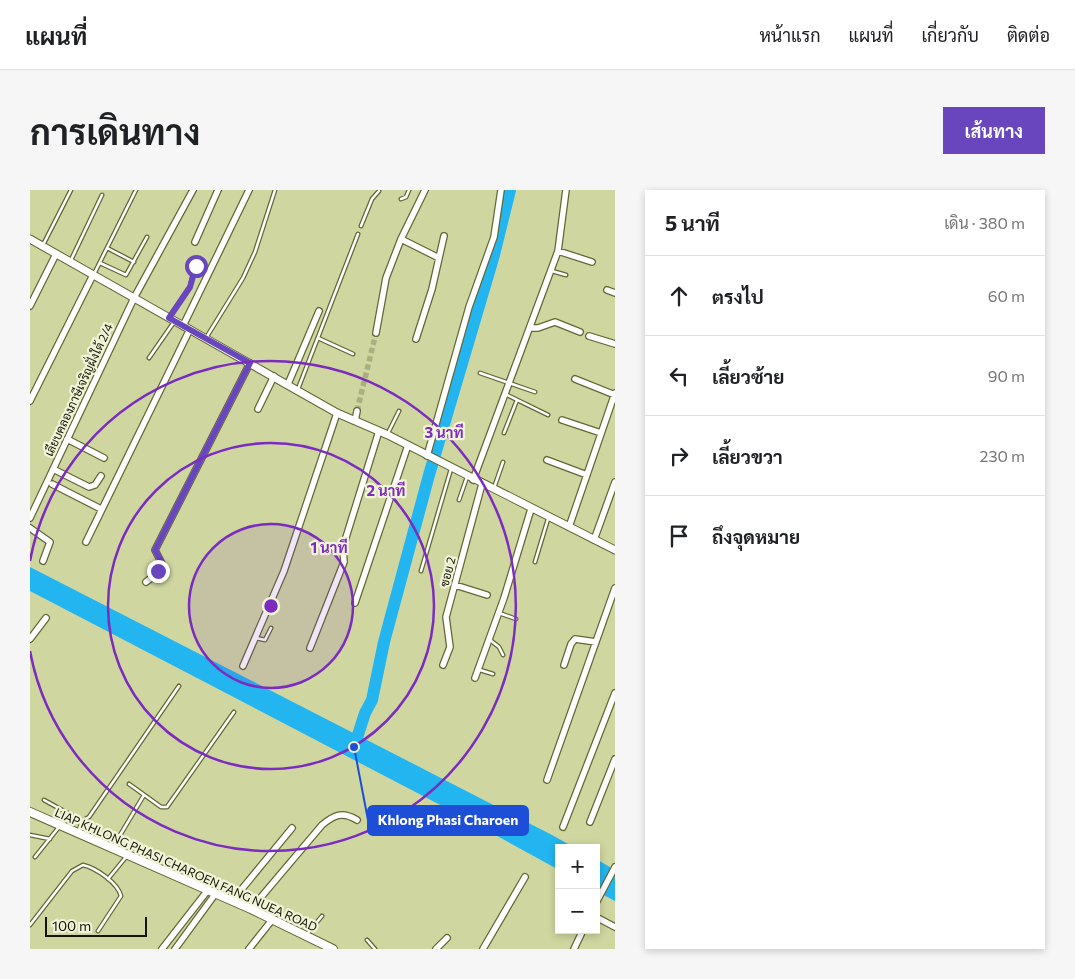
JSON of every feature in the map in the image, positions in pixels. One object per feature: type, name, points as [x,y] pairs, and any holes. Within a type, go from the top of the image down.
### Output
[{"type":"main road","name":"LIAP KHLONG PHASI CHAROEN FANG NUEA ROAD","points":[[30,812],[251,909],[305,936],[321,947],[333,949]]},
{"type":"street","name":"เลียบคลองภาษีเจริญฝั่งใต้ 2/4","points":[[30,518],[134,298],[193,190]]},
{"type":"street","points":[[195,242],[218,190]]},
{"type":"street","points":[[86,542],[187,328],[249,190]]},
{"type":"street","points":[[376,333],[386,278],[401,239],[426,190]]},
{"type":"street","points":[[431,458],[469,307],[494,237],[501,190]]},
{"type":"street","points":[[470,478],[510,382],[558,251],[566,190]]},
{"type":"street","points":[[416,339],[432,289],[444,236]]},
{"type":"street","points":[[401,239],[439,258]]},
{"type":"street","points":[[30,240],[337,412],[388,435],[615,550]]},
{"type":"street","points":[[558,251],[592,262]]},
{"type":"street","points":[[30,306],[56,254]]},
{"type":"street","points":[[30,401],[93,275]]},
{"type":"street","points":[[607,290],[615,294]]},
{"type":"street","points":[[288,384],[319,310]]},
{"type":"street","points":[[530,328],[538,328],[555,322],[580,332]]},
{"type":"street","points":[[589,336],[615,344]]},
{"type":"street","points":[[146,582],[155,575],[162,564],[155,550],[250,363]]},
{"type":"street","points":[[258,409],[274,376]]},
{"type":"street","points":[[568,527],[615,394],[575,379]]},
{"type":"street","points":[[355,421],[357,411]]},
{"type":"street","points":[[244,666],[284,571],[337,412]]},
{"type":"street","points":[[562,420],[601,433]]},
{"type":"street","points":[[310,648],[344,562],[343,547],[379,431]]},
{"type":"street","points":[[67,439],[104,458]]},
{"type":"street","points":[[354,603],[408,445]]},
{"type":"street","points":[[547,460],[587,475]]},
{"type":"street","points":[[53,469],[89,487],[95,485],[100,476]]},
{"type":"street","points":[[594,540],[615,482]]},
{"type":"street","points":[[52,484],[101,509]]},
{"type":"street","name":"ซอย 2","points":[[443,665],[450,647],[446,617],[482,484]]},
{"type":"street","points":[[475,678],[480,669],[499,613],[531,509]]},
{"type":"street","points":[[30,528],[50,542],[43,561]]},
{"type":"street","points":[[455,585],[487,595]]},
{"type":"street","points":[[547,780],[615,588]]},
{"type":"street","points":[[30,639],[46,618]]},
{"type":"street","points":[[564,665],[571,644],[576,639],[596,642]]},
{"type":"street","points":[[563,827],[615,693]]},
{"type":"street","points":[[590,822],[615,759]]},
{"type":"street","points":[[251,909],[322,825],[336,814],[349,815],[356,820]]},
{"type":"street","points":[[232,901],[292,828]]},
{"type":"street","points":[[600,896],[614,868]]},
{"type":"street","points":[[483,949],[525,877]]},
{"type":"street","points":[[162,949],[212,892]]},
{"type":"street","points":[[175,949],[212,892]]},
{"type":"street","points":[[600,919],[615,927]]},
{"type":"street","points":[[248,949],[272,920]]},
{"type":"street","points":[[574,949],[581,934]]},
{"type":"street","points":[[436,949],[447,938]]},
{"type":"lane","points":[[42,246],[71,190]]},
{"type":"lane","points":[[93,275],[136,190]]},
{"type":"lane","points":[[206,338],[243,278],[255,252],[275,190]]},
{"type":"lane","points":[[401,199],[406,197],[409,190]]},
{"type":"lane","points":[[361,226],[372,199],[379,191]]},
{"type":"lane","points":[[70,262],[102,195]]},
{"type":"lane","points":[[297,390],[358,234]]},
{"type":"lane","points":[[100,262],[126,276],[147,237]]},
{"type":"lane","points":[[107,248],[134,262]]},
{"type":"lane","points":[[149,358],[190,287],[196,266]]},
{"type":"lane","points":[[551,270],[566,274]]},
{"type":"lane","points":[[318,338],[353,354]]},
{"type":"lane","points":[[480,374],[510,382],[535,392]]},
{"type":"lane","points":[[505,394],[548,415]]},
{"type":"lane","points":[[504,433],[517,400]]},
{"type":"lane","points":[[388,435],[399,411]]},
{"type":"lane","points":[[494,490],[503,462]]},
{"type":"lane","points":[[422,571],[451,468]]},
{"type":"lane","points":[[459,500],[470,478]]},
{"type":"lane","points":[[535,562],[549,518]]},
{"type":"lane","points":[[499,613],[516,619]]},
{"type":"lane","points":[[255,638],[265,640],[271,628]]},
{"type":"lane","points":[[490,640],[500,647],[503,655]]},
{"type":"lane","points":[[480,669],[493,674]]},
{"type":"lane","points":[[77,834],[82,821],[92,814],[180,686]]},
{"type":"lane","points":[[129,784],[161,807],[166,807],[171,803],[234,712]]},
{"type":"lane","points":[[112,849],[144,795]]},
{"type":"lane","points":[[44,800],[82,821]]},
{"type":"lane","points":[[35,857],[60,826]]},
{"type":"lane","points":[[30,835],[50,839]]},
{"type":"lane","points":[[108,879],[127,856]]},
{"type":"lane","points":[[30,925],[78,866],[89,866],[116,886],[121,896],[98,931]]},
{"type":"lane","points":[[305,936],[322,916]]},
{"type":"lane","points":[[367,940],[375,949]]},
{"type":"water","points":[[30,567],[568,844],[555,844],[555,868],[448,809],[30,591]]},
{"type":"water","points":[[600,861],[615,870],[615,901],[600,893]]},
{"type":"waterway","points":[[354,747],[365,713],[372,700],[384,642],[429,475],[494,255],[510,190]]},
{"type":"tunnel","points":[[357,411],[376,333]]},
{"type":"place","name":"Khlong Phasi Charoen","points":[[354,747]]},
{"type":"route","points":[[158,571],[162,562],[156,555],[155,550],[250,363],[169,318],[180,298],[190,287],[196,266]]}]
